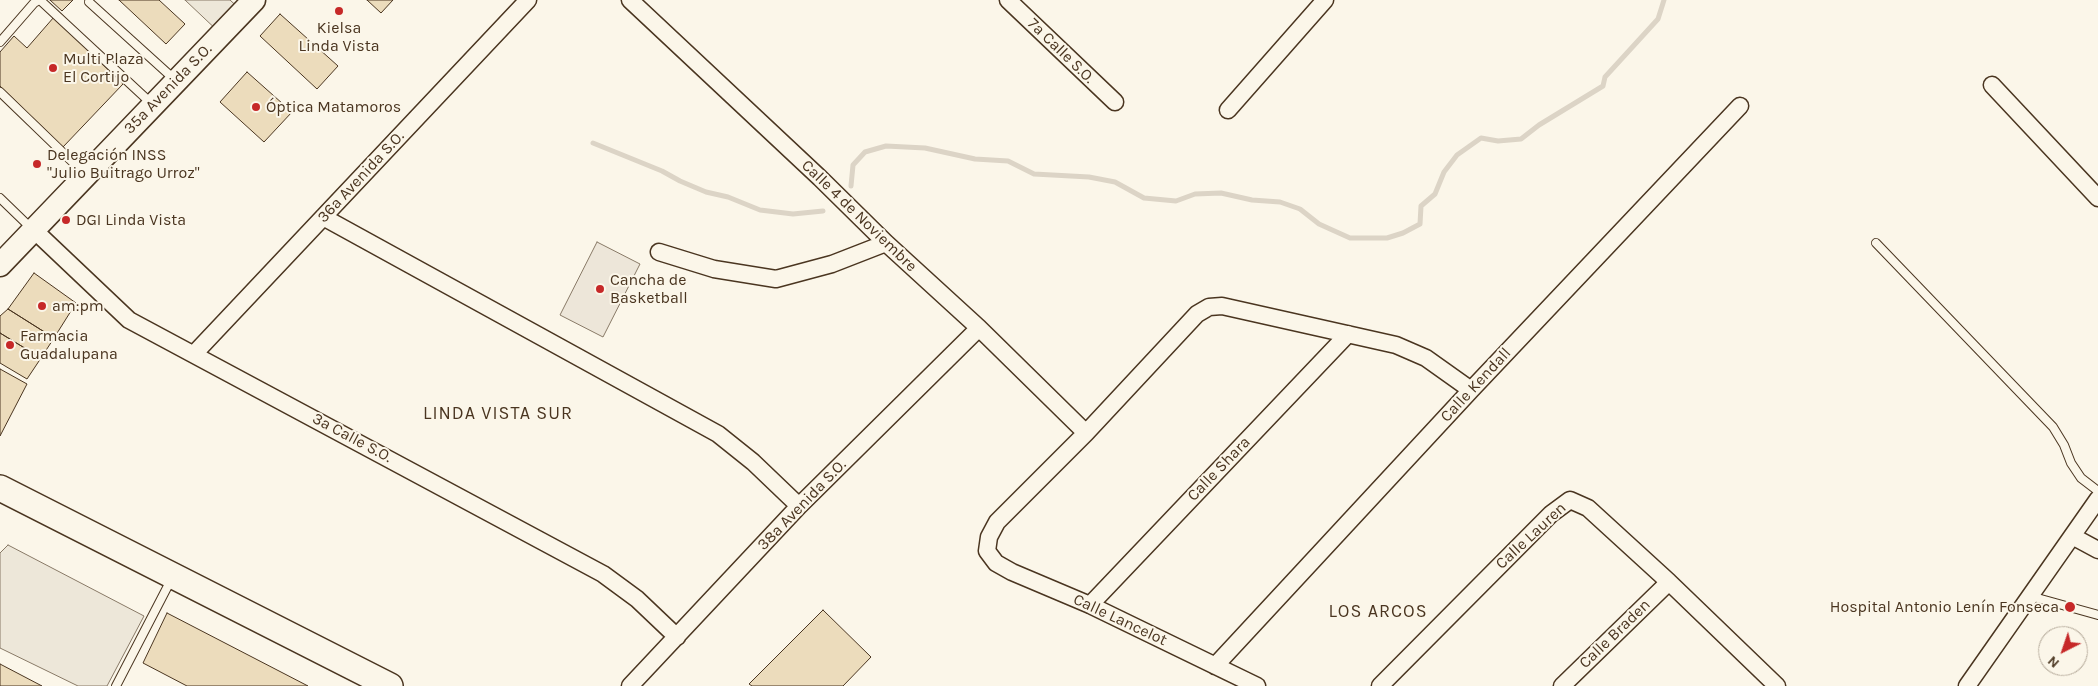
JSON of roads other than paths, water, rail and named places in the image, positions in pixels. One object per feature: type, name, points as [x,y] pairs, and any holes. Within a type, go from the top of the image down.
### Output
[{"type":"main road","name":"35a Avenida S.O.","points":[[0,265],[254,0]]},
{"type":"main road","points":[[2,493],[173,576],[378,683]]},
{"type":"street","name":"36a Avenida S.O.","points":[[194,354],[528,0]]},
{"type":"street","name":"Calle 4 de Noviembre","points":[[630,0],[820,178],[886,243],[979,328],[1086,433]]},
{"type":"street","name":"7a Calle S.O.","points":[[1008,0],[1115,102]]},
{"type":"street","points":[[1228,110],[1325,0]]},
{"type":"street","points":[[1992,85],[2098,198]]},
{"type":"street","name":"Calle Kendall","points":[[1215,666],[1471,390],[1740,106]]},
{"type":"street","points":[[323,217],[718,434],[754,462],[799,506]]},
{"type":"street","name":"3a Calle S.O.","points":[[34,230],[129,320],[603,574],[637,599],[677,637]]},
{"type":"street","points":[[659,252],[714,269],[776,279],[832,264],[886,243]]},
{"type":"street","points":[[1086,433],[1197,314],[1209,307],[1222,306],[1396,345],[1426,358],[1471,390]]},
{"type":"street","name":"38a Avenida S.O.","points":[[630,686],[799,506],[979,328]]},
{"type":"street","name":"Calle Shara","points":[[1090,604],[1348,334]]},
{"type":"street","name":"Calle Lancelot","points":[[1086,433],[997,522],[988,537],[988,551],[996,563],[1012,572],[1090,604],[1257,686]]},
{"type":"street","points":[[1967,686],[2098,499]]},
{"type":"street","name":"Calle Lauren","points":[[1380,686],[1551,514],[1570,500],[1588,508],[1669,582],[1767,683]]},
{"type":"street","points":[[2072,536],[2098,550]]},
{"type":"street","name":"Calle Braden","points":[[1562,686],[1669,582]]},
{"type":"lane","points":[[0,42],[34,2],[39,0],[153,105]]},
{"type":"lane","points":[[89,2],[176,81]]},
{"type":"lane","points":[[0,92],[86,175]]},
{"type":"lane","points":[[0,198],[34,230]]},
{"type":"lane","points":[[1876,243],[2053,428],[2081,478],[2098,492]]},
{"type":"lane","points":[[116,686],[173,576]]},
{"type":"lane","points":[[2030,596],[2098,615]]},
{"type":"waterway","points":[[851,186],[853,165],[865,152],[886,146],[925,148],[975,159],[1008,161],[1034,174],[1089,177],[1115,182],[1144,198],[1176,201],[1195,194],[1221,193],[1252,200],[1280,202],[1300,209],[1319,224],[1350,238],[1387,238],[1403,233],[1420,224],[1421,206],[1435,194],[1444,172],[1457,155],[1481,138],[1498,141],[1521,139],[1539,125],[1603,86],[1605,77],[1658,19],[1664,0]]},
{"type":"waterway","points":[[593,143],[662,171],[706,192],[728,197],[760,210],[793,214],[823,211]]},
{"type":"place","name":"Kielsa Linda Vista","points":[[339,11]]},
{"type":"place","name":"Multi Plaza El Cortijo","points":[[53,68]]},
{"type":"place","name":"Óptica Matamoros","points":[[256,107]]},
{"type":"place","name":"Delegación INSS \"Julio Buitrago Urroz\"","points":[[37,164]]},
{"type":"place","name":"DGI Linda Vista","points":[[66,220]]},
{"type":"place","name":"Cancha de Basketball","points":[[600,289]]},
{"type":"place","name":"am:pm","points":[[42,306]]},
{"type":"place","name":"Farmacia Guadalupana","points":[[10,345]]},
{"type":"place","name":"Hospital Antonio Lenín Fonseca","points":[[2070,607]]},
{"type":"district","name":"LINDA VISTA SUR","points":[[498,414]]},
{"type":"district","name":"LOS ARCOS","points":[[1378,612]]}]
